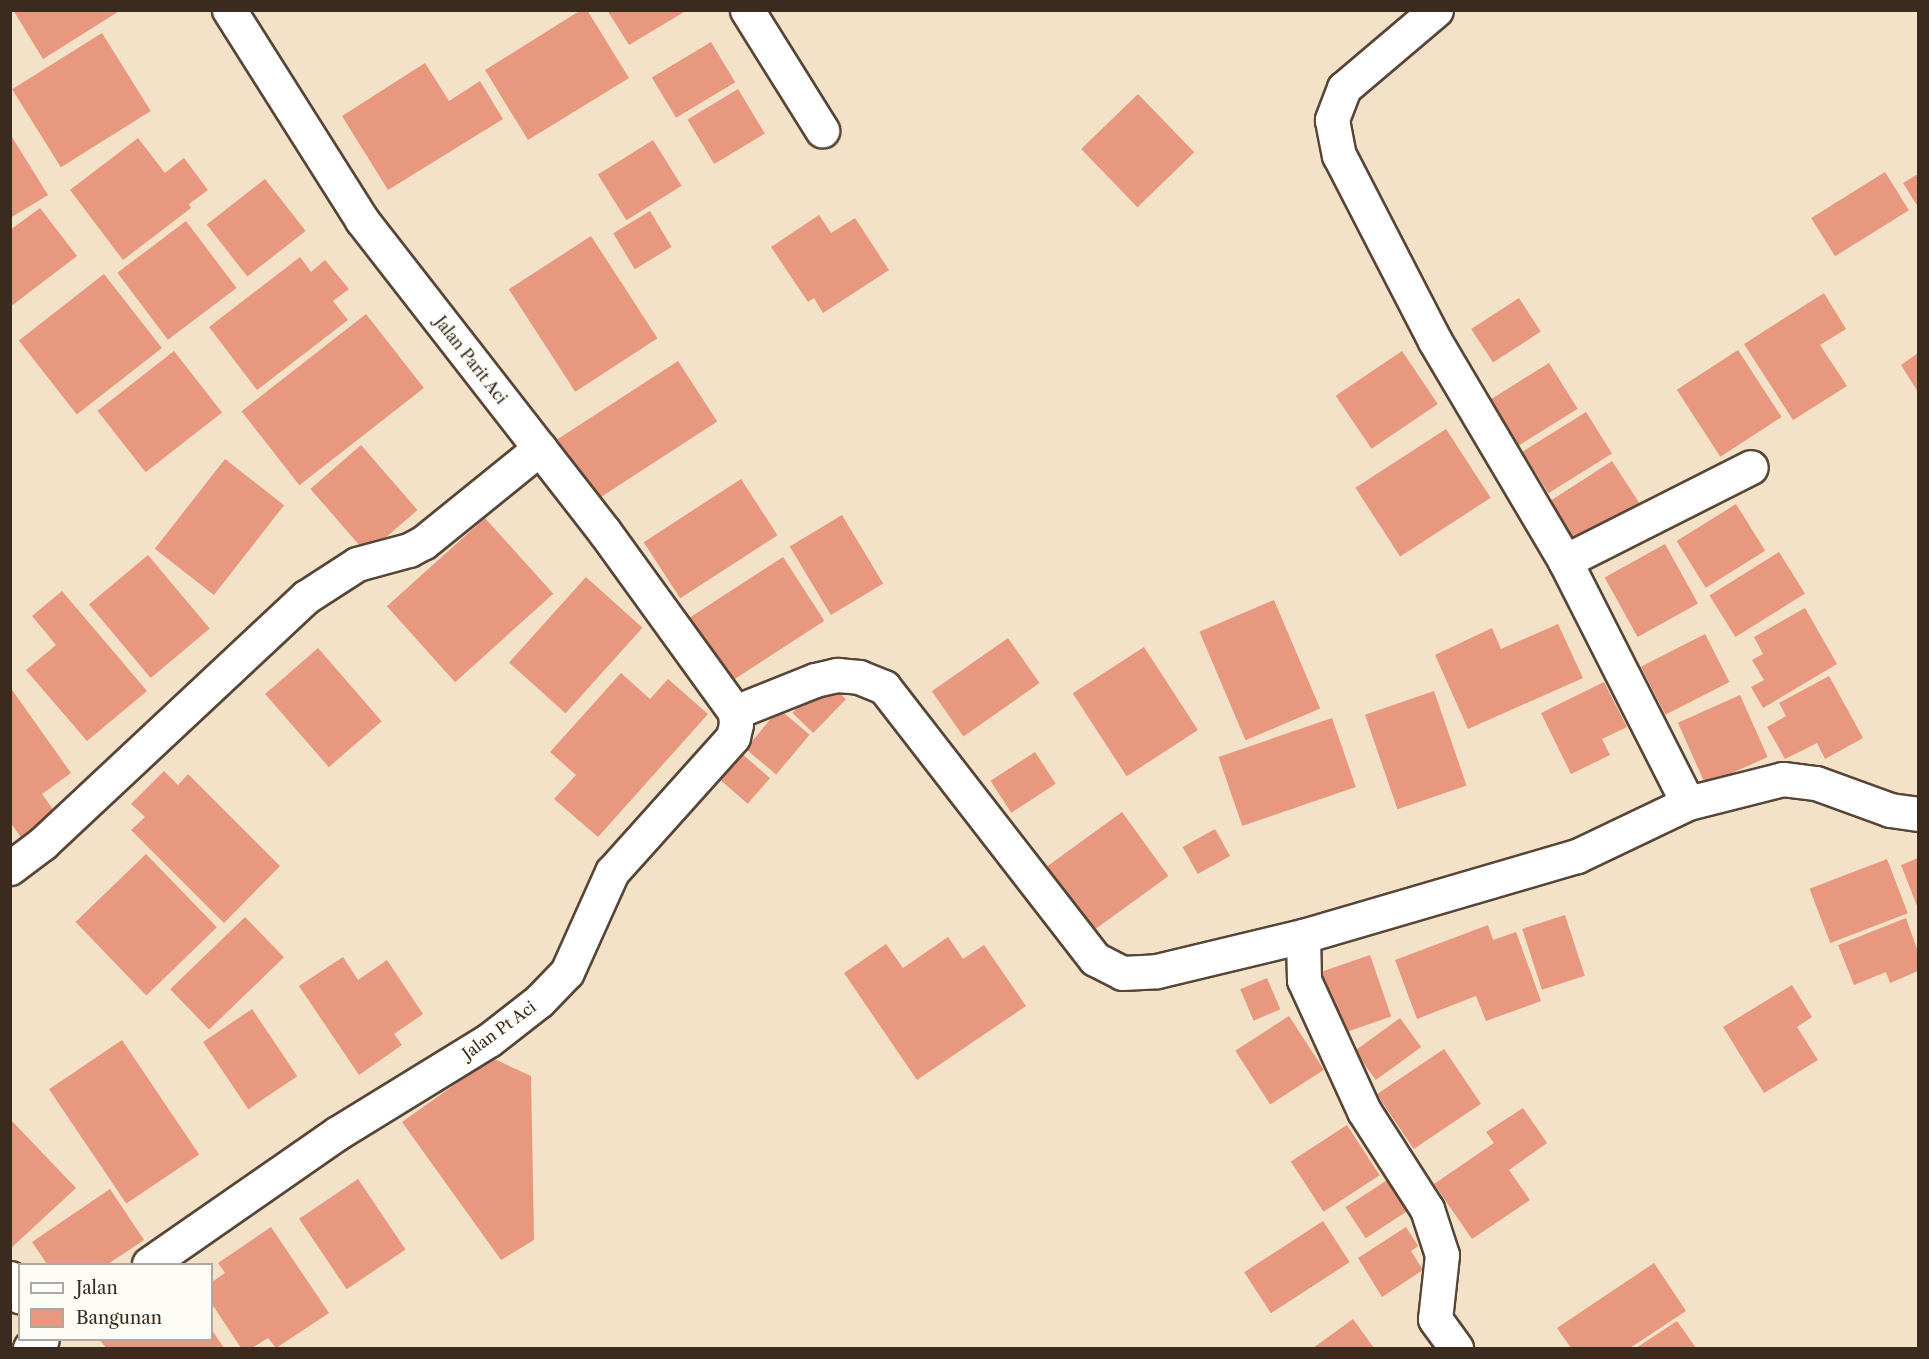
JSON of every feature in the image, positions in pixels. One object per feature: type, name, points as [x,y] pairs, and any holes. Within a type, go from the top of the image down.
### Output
[{"type":"street","name":"Jalan Parit Aci","points":[[229,10],[362,220],[540,448],[731,706]]},
{"type":"street","points":[[747,10],[822,130]]},
{"type":"street","points":[[1436,10],[1344,88],[1332,120],[1339,155],[1435,341],[1565,561],[1688,803]]},
{"type":"street","points":[[10,868],[43,843],[306,597],[357,564],[403,552],[424,542],[540,448]]},
{"type":"street","points":[[1565,561],[1751,467]]},
{"type":"street","points":[[731,706],[837,675],[859,677],[884,687],[1095,959],[1122,973],[1157,971],[1303,936],[1577,855],[1688,803],[1783,780],[1816,783],[1890,810],[1918,814]]},
{"type":"street","name":"Jalan Pt Aci","points":[[150,1263],[336,1134],[489,1040],[539,1001],[567,972],[612,872],[733,737],[731,706]]},
{"type":"street","points":[[1303,936],[1304,980],[1364,1111],[1427,1209],[1442,1255],[1435,1319],[1456,1348]]},
{"type":"street","points":[[10,1278],[18,1293]]},
{"type":"building","points":[[13,10],[121,10],[43,59]]},
{"type":"building","points":[[581,10],[587,10],[629,78],[528,140],[485,70]]},
{"type":"building","points":[[607,10],[683,10],[684,12],[629,45]]},
{"type":"building","points":[[102,33],[151,111],[61,167],[12,89]]},
{"type":"building","points":[[711,42],[735,82],[676,118],[652,78]]},
{"type":"building","points":[[425,63],[449,101],[480,81],[503,119],[388,190],[342,116]]},
{"type":"building","points":[[738,89],[765,134],[714,164],[687,119]]},
{"type":"building","points":[[1138,94],[1194,152],[1137,207],[1081,149]]},
{"type":"building","points":[[10,134],[48,195],[10,218]]},
{"type":"building","points":[[138,138],[165,173],[184,158],[208,190],[189,204],[191,208],[123,260],[70,190]]},
{"type":"building","points":[[653,140],[682,186],[626,220],[598,174]]},
{"type":"building","points":[[1885,172],[1909,210],[1835,256],[1811,218]]},
{"type":"building","points":[[1918,174],[1918,207],[1903,183]]},
{"type":"building","points":[[265,179],[306,231],[247,277],[207,225]]},
{"type":"building","points":[[40,208],[77,256],[10,307],[10,230]]},
{"type":"building","points":[[650,211],[672,247],[635,269],[613,233]]},
{"type":"building","points":[[819,215],[831,233],[855,218],[889,270],[823,313],[814,298],[808,302],[771,247]]},
{"type":"building","points":[[186,221],[237,288],[168,340],[117,273]]},
{"type":"building","points":[[591,236],[657,338],[575,392],[509,289]]},
{"type":"building","points":[[300,257],[311,272],[325,260],[349,289],[333,301],[348,320],[257,390],[209,327]]},
{"type":"building","points":[[104,274],[162,348],[77,415],[19,340]]},
{"type":"building","points":[[1824,293],[1846,329],[1820,345],[1847,386],[1793,420],[1744,344]]},
{"type":"building","points":[[1519,298],[1541,332],[1493,363],[1471,329]]},
{"type":"building","points":[[366,314],[424,388],[299,485],[241,411]]},
{"type":"building","points":[[1738,350],[1782,417],[1720,457],[1677,390]]},
{"type":"building","points":[[174,351],[222,412],[146,472],[98,411]]},
{"type":"building","points":[[1402,351],[1438,404],[1371,449],[1336,396]]},
{"type":"building","points":[[1918,353],[1918,392],[1901,365]]},
{"type":"building","points":[[678,361],[717,421],[590,504],[551,444]]},
{"type":"building","points":[[1549,363],[1578,409],[1515,448],[1486,402]]},
{"type":"building","points":[[1586,412],[1612,454],[1548,493],[1522,452]]},
{"type":"building","points":[[1446,429],[1491,498],[1400,557],[1355,488]]},
{"type":"building","points":[[361,445],[417,510],[367,554],[310,489]]},
{"type":"building","points":[[225,459],[284,505],[214,595],[155,549]]},
{"type":"building","points":[[1612,461],[1639,503],[1576,544],[1549,502]]},
{"type":"building","points":[[741,479],[777,535],[680,598],[644,542]]},
{"type":"building","points":[[1736,504],[1765,551],[1706,588],[1677,541]]},
{"type":"building","points":[[842,515],[883,584],[831,615],[790,546]]},
{"type":"building","points":[[485,518],[553,594],[455,682],[387,606]]},
{"type":"building","points":[[1665,544],[1698,603],[1638,637],[1605,577]]},
{"type":"building","points":[[1779,552],[1805,594],[1735,637],[1709,595]]},
{"type":"building","points":[[148,555],[210,629],[151,678],[89,604]]},
{"type":"building","points":[[783,557],[824,621],[725,685],[684,621]]},
{"type":"building","points":[[586,577],[642,628],[566,713],[509,662]]},
{"type":"building","points":[[62,591],[147,691],[87,741],[26,670],[56,645],[32,616]]},
{"type":"building","points":[[1274,600],[1320,709],[1246,740],[1199,632]]},
{"type":"building","points":[[1805,608],[1837,664],[1763,708],[1751,687],[1764,680],[1752,660],[1763,654],[1754,637]]},
{"type":"building","points":[[1558,624],[1583,678],[1468,729],[1435,655],[1492,628],[1501,649]]},
{"type":"building","points":[[1705,634],[1730,682],[1665,715],[1641,667]]},
{"type":"building","points":[[1008,638],[1040,683],[963,736],[932,691]]},
{"type":"building","points":[[1144,647],[1198,730],[1127,776],[1073,693]]},
{"type":"building","points":[[318,648],[382,721],[329,767],[265,694]]},
{"type":"building","points":[[621,673],[650,699],[668,679],[708,714],[598,837],[554,799],[576,775],[550,752]]},
{"type":"building","points":[[1829,676],[1863,738],[1825,759],[1817,743],[1785,759],[1767,727],[1786,716],[1779,703]]},
{"type":"building","points":[[825,679],[846,699],[813,733],[792,713]]},
{"type":"building","points":[[1604,682],[1627,727],[1602,739],[1610,755],[1571,774],[1541,713]]},
{"type":"building","points":[[10,687],[71,773],[42,794],[57,815],[22,839],[10,822]]},
{"type":"building","points":[[1434,691],[1467,786],[1398,809],[1365,715]]},
{"type":"building","points":[[1740,695],[1768,757],[1706,785],[1678,723]]},
{"type":"building","points":[[779,709],[810,735],[776,775],[746,749]]},
{"type":"building","points":[[1332,718],[1356,787],[1242,826],[1219,757]]},
{"type":"building","points":[[733,746],[770,778],[748,804],[711,772]]},
{"type":"building","points":[[1035,752],[1056,784],[1011,813],[991,781]]},
{"type":"building","points":[[164,771],[178,785],[188,774],[280,866],[224,923],[131,830],[145,817],[131,804]]},
{"type":"building","points":[[1122,812],[1168,876],[1092,931],[1046,867]]},
{"type":"building","points":[[1215,829],[1230,856],[1198,874],[1183,847]]},
{"type":"building","points":[[146,854],[217,927],[146,995],[76,922]]},
{"type":"building","points":[[1918,858],[1918,905],[1917,906],[1901,865]]},
{"type":"building","points":[[1887,859],[1908,913],[1830,943],[1810,889]]},
{"type":"building","points":[[1565,915],[1585,976],[1542,990],[1522,929]]},
{"type":"building","points":[[245,917],[284,957],[209,1030],[170,989]]},
{"type":"building","points":[[1906,918],[1918,952],[1918,971],[1890,983],[1886,972],[1854,985],[1838,945]]},
{"type":"building","points":[[1488,925],[1493,940],[1516,932],[1541,1001],[1486,1021],[1476,996],[1417,1019],[1395,960]]},
{"type":"building","points":[[948,937],[963,959],[984,945],[1026,1006],[917,1080],[844,973],[886,944],[903,968]]},
{"type":"building","points":[[1370,955],[1391,1016],[1333,1037],[1311,975]]},
{"type":"building","points":[[343,957],[358,980],[387,960],[423,1014],[394,1034],[402,1045],[359,1075],[299,986]]},
{"type":"building","points":[[1267,978],[1280,1009],[1254,1021],[1240,989]]},
{"type":"building","points":[[1792,985],[1812,1017],[1797,1027],[1818,1060],[1764,1093],[1723,1027]]},
{"type":"building","points":[[252,1009],[297,1076],[248,1109],[203,1042]]},
{"type":"building","points":[[1289,1016],[1324,1070],[1270,1105],[1235,1051]]},
{"type":"building","points":[[1400,1018],[1421,1047],[1376,1080],[1355,1051]]},
{"type":"building","points":[[122,1040],[199,1154],[126,1204],[49,1089]]},
{"type":"building","points":[[1444,1049],[1481,1104],[1414,1149],[1377,1094]]},
{"type":"building","points":[[492,1058],[531,1076],[534,1240],[501,1260],[402,1122]]},
{"type":"building","points":[[1523,1108],[1547,1143],[1509,1170],[1530,1200],[1472,1239],[1434,1184],[1494,1143],[1486,1132]]},
{"type":"building","points":[[10,1119],[76,1188],[10,1249]]},
{"type":"building","points":[[1347,1125],[1380,1175],[1323,1212],[1291,1161]]},
{"type":"building","points":[[1395,1175],[1415,1206],[1366,1238],[1346,1207]]},
{"type":"building","points":[[358,1179],[406,1249],[347,1289],[299,1219]]},
{"type":"building","points":[[110,1189],[144,1240],[110,1263],[46,1263],[32,1242]]},
{"type":"building","points":[[1323,1221],[1350,1262],[1271,1313],[1244,1272]]},
{"type":"building","points":[[271,1227],[329,1313],[276,1348],[268,1338],[252,1348],[241,1348],[213,1306],[213,1281],[225,1273],[218,1263]]},
{"type":"building","points":[[1406,1227],[1418,1246],[1411,1251],[1423,1270],[1382,1297],[1358,1258]]},
{"type":"building","points":[[1654,1263],[1686,1311],[1630,1348],[1571,1348],[1557,1328]]},
{"type":"building","points":[[1353,1319],[1374,1348],[1313,1348]]},
{"type":"building","points":[[1677,1321],[1696,1348],[1636,1348]]},
{"type":"building","points":[[213,1332],[224,1348],[106,1348],[101,1341],[213,1341]]}]
